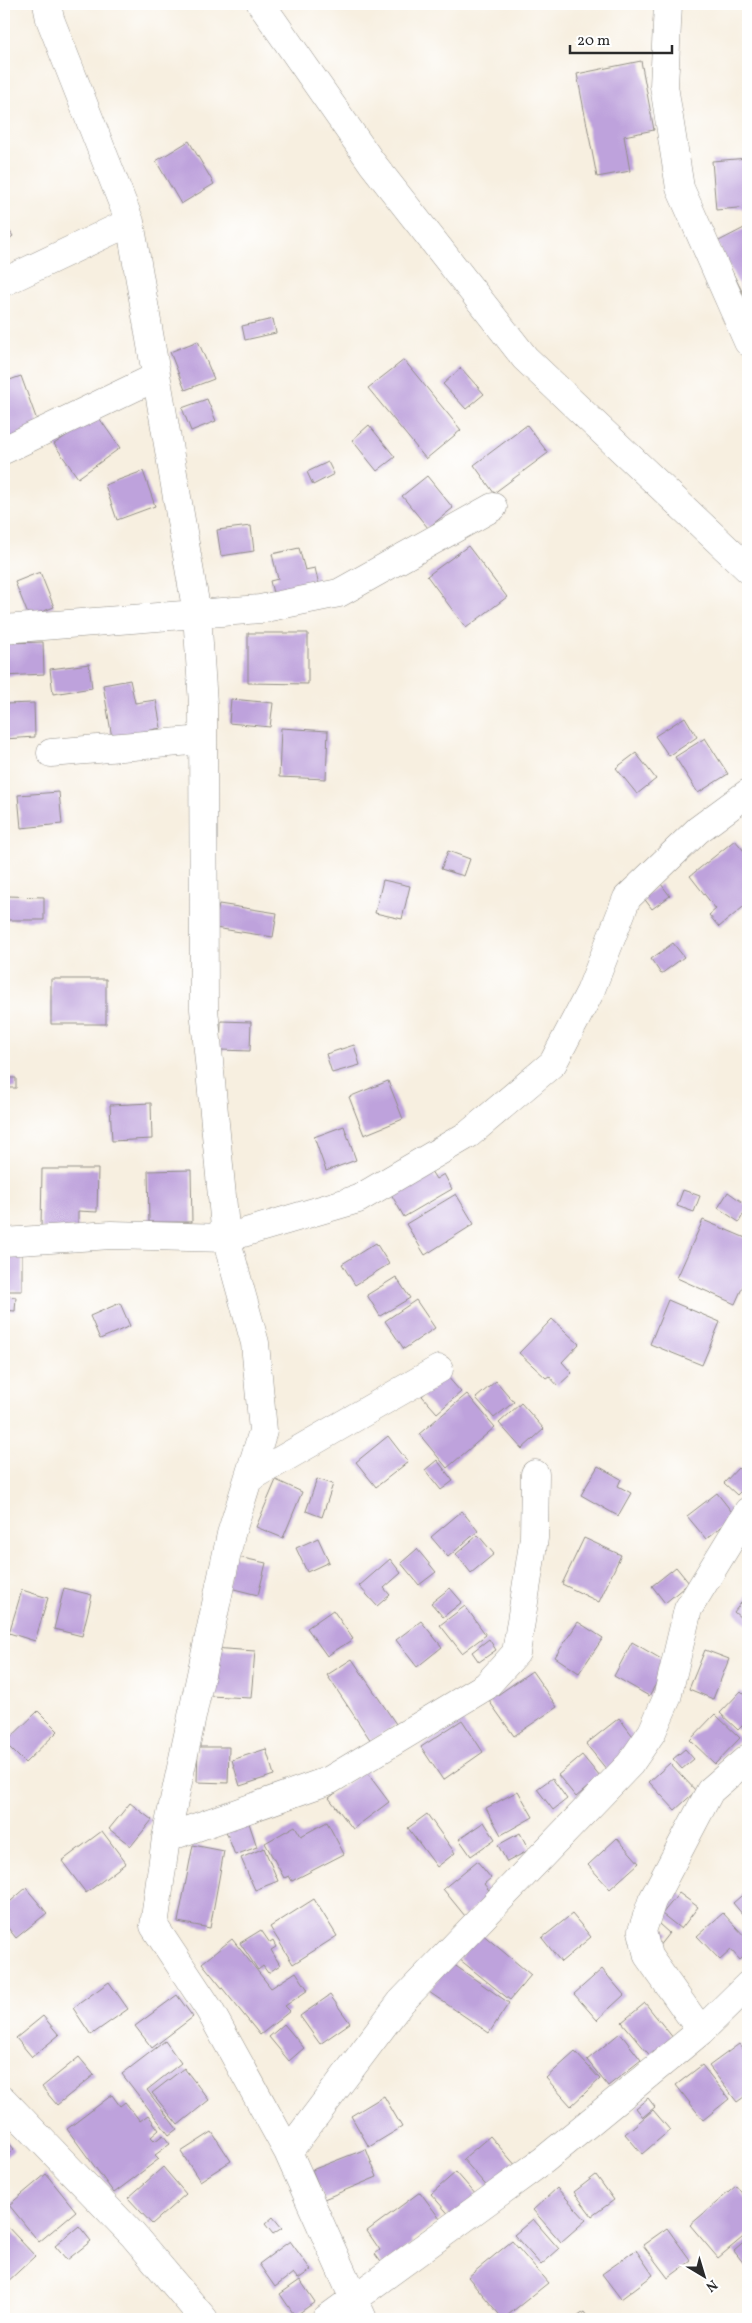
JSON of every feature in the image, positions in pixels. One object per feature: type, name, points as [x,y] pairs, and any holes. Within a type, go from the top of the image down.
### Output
[{"type":"street","points":[[47,4],[50,19],[130,222],[197,614],[203,740],[204,1009],[226,1238],[255,1343],[263,1431],[231,1534],[166,1838],[154,1926],[209,2009],[288,2152],[358,2310]]},
{"type":"street","points":[[261,4],[372,162],[525,358],[748,570]]},
{"type":"street","points":[[668,4],[664,86],[680,188],[748,342]]},
{"type":"street","points":[[4,282],[130,222]]},
{"type":"street","points":[[4,450],[156,377]]},
{"type":"street","points":[[4,629],[260,609],[339,593],[493,507]]},
{"type":"street","points":[[51,753],[203,740]]},
{"type":"street","points":[[4,1242],[110,1235],[226,1238],[358,1199],[469,1134],[553,1064],[590,992],[627,898],[698,830],[748,793]]},
{"type":"street","points":[[248,1479],[440,1369]]},
{"type":"street","points":[[166,1838],[330,1780],[486,1686],[516,1654],[534,1538],[534,1474]]},
{"type":"street","points":[[288,2152],[401,2002],[630,1764],[652,1732],[667,1698],[688,1608],[748,1512]]},
{"type":"street","points":[[701,2031],[648,1956],[642,1931],[652,1901],[710,1791],[748,1758]]},
{"type":"street","points":[[326,2319],[358,2310],[701,2031],[748,1985]]},
{"type":"street","points":[[4,2101],[133,2235],[204,2319]]},
{"type":"building","points":[[641,61],[654,130],[624,136],[630,171],[597,177],[577,74]]},
{"type":"building","points":[[189,141],[214,184],[181,204],[156,161]]},
{"type":"building","points":[[748,158],[748,207],[716,210],[712,161]]},
{"type":"building","points":[[4,223],[13,236],[4,243]]},
{"type":"building","points":[[748,226],[748,295],[745,297],[717,242]]},
{"type":"building","points":[[273,319],[276,333],[245,340],[242,326]]},
{"type":"building","points":[[198,341],[214,379],[185,390],[170,352]]},
{"type":"building","points":[[404,360],[461,430],[426,459],[368,388]]},
{"type":"building","points":[[461,368],[484,394],[466,409],[443,384]]},
{"type":"building","points":[[21,376],[39,426],[4,444],[4,382]]},
{"type":"building","points":[[207,399],[216,421],[191,431],[182,408]]},
{"type":"building","points":[[97,415],[120,448],[78,478],[54,444]]},
{"type":"building","points":[[369,425],[395,457],[377,471],[352,440]]},
{"type":"building","points":[[527,425],[548,453],[494,493],[474,465]]},
{"type":"building","points":[[328,462],[334,474],[313,485],[307,472]]},
{"type":"building","points":[[143,471],[155,506],[117,520],[105,485]]},
{"type":"building","points":[[427,476],[453,508],[428,528],[402,496]]},
{"type":"building","points":[[251,526],[254,551],[221,556],[217,530]]},
{"type":"building","points":[[468,546],[507,597],[466,628],[427,576]]},
{"type":"building","points":[[299,548],[305,570],[315,568],[319,585],[275,601],[270,581],[278,579],[272,554]]},
{"type":"building","points":[[40,572],[54,607],[29,617],[15,582]]},
{"type":"building","points":[[248,633],[308,633],[308,684],[248,683]]},
{"type":"building","points":[[43,642],[44,674],[4,676],[4,643]]},
{"type":"building","points":[[89,664],[92,688],[53,694],[50,669]]},
{"type":"building","points":[[130,680],[135,703],[156,700],[161,728],[112,738],[103,685]]},
{"type":"building","points":[[231,699],[273,703],[270,727],[229,723]]},
{"type":"building","points":[[34,703],[35,737],[4,739],[4,704]]},
{"type":"building","points":[[685,717],[697,737],[669,756],[655,736]]},
{"type":"building","points":[[281,728],[328,731],[326,779],[279,777]]},
{"type":"building","points":[[705,738],[728,774],[698,793],[675,757]]},
{"type":"building","points":[[636,753],[656,779],[637,794],[616,768]]},
{"type":"building","points":[[59,792],[62,824],[21,828],[18,795]]},
{"type":"building","points":[[735,840],[748,856],[748,903],[719,927],[709,915],[716,909],[690,876]]},
{"type":"building","points":[[448,851],[470,859],[464,876],[441,869]]},
{"type":"building","points":[[383,880],[410,886],[402,919],[375,913]]},
{"type":"building","points":[[661,884],[670,896],[652,909],[643,897]]},
{"type":"building","points":[[7,896],[44,897],[44,920],[6,920]]},
{"type":"building","points":[[219,904],[277,913],[273,937],[215,928]]},
{"type":"building","points":[[673,943],[684,957],[661,974],[651,959]]},
{"type":"building","points":[[51,979],[106,979],[106,1024],[51,1024]]},
{"type":"building","points":[[221,1021],[251,1022],[250,1051],[220,1050]]},
{"type":"building","points":[[354,1045],[360,1065],[332,1073],[326,1054]]},
{"type":"building","points":[[4,1078],[16,1078],[16,1088],[4,1088]]},
{"type":"building","points":[[388,1081],[403,1119],[364,1135],[349,1097]]},
{"type":"building","points":[[151,1103],[152,1139],[112,1141],[110,1105]]},
{"type":"building","points":[[344,1126],[356,1160],[326,1171],[314,1137]]},
{"type":"building","points":[[42,1169],[98,1169],[97,1212],[78,1211],[78,1229],[41,1228]]},
{"type":"building","points":[[191,1170],[192,1222],[149,1222],[148,1171]]},
{"type":"building","points":[[431,1171],[436,1179],[444,1174],[452,1189],[404,1217],[391,1194]]},
{"type":"building","points":[[683,1190],[700,1196],[694,1212],[677,1206]]},
{"type":"building","points":[[728,1192],[748,1206],[739,1222],[718,1208]]},
{"type":"building","points":[[456,1194],[474,1224],[425,1255],[406,1224]]},
{"type":"building","points":[[703,1220],[748,1239],[748,1275],[735,1304],[677,1278]]},
{"type":"building","points":[[376,1243],[389,1264],[355,1285],[342,1264]]},
{"type":"building","points":[[4,1253],[22,1253],[22,1291],[4,1291]]},
{"type":"building","points":[[396,1277],[410,1298],[380,1316],[367,1295]]},
{"type":"building","points":[[4,1296],[16,1297],[15,1311],[4,1310]]},
{"type":"building","points":[[416,1300],[435,1328],[404,1349],[385,1321]]},
{"type":"building","points":[[668,1300],[720,1322],[702,1365],[650,1344]]},
{"type":"building","points":[[120,1303],[130,1326],[100,1339],[90,1316]]},
{"type":"building","points":[[552,1319],[579,1344],[562,1362],[572,1373],[558,1386],[549,1376],[546,1378],[519,1353]]},
{"type":"building","points":[[446,1375],[461,1392],[437,1413],[422,1396]]},
{"type":"building","points":[[496,1381],[514,1402],[494,1418],[476,1398]]},
{"type":"building","points":[[467,1394],[495,1427],[447,1468],[419,1434]]},
{"type":"building","points":[[521,1403],[544,1429],[522,1449],[499,1423]]},
{"type":"building","points":[[388,1436],[408,1462],[376,1487],[356,1462]]},
{"type":"building","points":[[437,1460],[453,1481],[441,1490],[425,1470]]},
{"type":"building","points":[[598,1466],[621,1479],[618,1486],[631,1493],[618,1516],[581,1495]]},
{"type":"building","points":[[738,1468],[748,1478],[748,1484],[737,1495],[724,1483]]},
{"type":"building","points":[[317,1479],[333,1484],[322,1517],[306,1511]]},
{"type":"building","points":[[276,1480],[302,1492],[283,1538],[256,1527]]},
{"type":"building","points":[[717,1493],[735,1516],[706,1539],[687,1516]]},
{"type":"building","points":[[462,1511],[478,1531],[448,1557],[431,1537]]},
{"type":"building","points":[[478,1535],[494,1554],[471,1573],[456,1554]]},
{"type":"building","points":[[318,1538],[329,1562],[307,1572],[296,1548]]},
{"type":"building","points":[[584,1538],[621,1555],[599,1602],[562,1584]]},
{"type":"building","points":[[417,1549],[436,1572],[419,1585],[401,1563]]},
{"type":"building","points":[[233,1556],[266,1563],[258,1595],[226,1587]]},
{"type":"building","points":[[390,1559],[401,1573],[384,1588],[390,1595],[377,1606],[359,1586]]},
{"type":"building","points":[[676,1567],[689,1583],[665,1603],[652,1586]]},
{"type":"building","points":[[64,1588],[92,1595],[82,1636],[54,1629]]},
{"type":"building","points":[[450,1588],[462,1602],[443,1617],[431,1603]]},
{"type":"building","points":[[22,1590],[48,1598],[35,1641],[9,1633]]},
{"type":"building","points":[[748,1594],[748,1624],[734,1612]]},
{"type":"building","points":[[465,1606],[486,1635],[462,1653],[440,1625]]},
{"type":"building","points":[[333,1610],[353,1639],[327,1656],[307,1628]]},
{"type":"building","points":[[421,1621],[442,1647],[417,1667],[396,1640]]},
{"type":"building","points":[[578,1622],[603,1638],[579,1673],[555,1657]]},
{"type":"building","points":[[489,1639],[496,1650],[479,1662],[472,1652]]},
{"type":"building","points":[[632,1642],[668,1663],[649,1696],[614,1676]]},
{"type":"building","points":[[212,1648],[255,1651],[251,1698],[209,1696]]},
{"type":"building","points":[[705,1650],[729,1659],[713,1699],[689,1689]]},
{"type":"building","points":[[352,1659],[396,1724],[371,1741],[327,1675]]},
{"type":"building","points":[[532,1671],[557,1707],[514,1736],[489,1701]]},
{"type":"building","points":[[741,1691],[748,1698],[748,1720],[738,1730],[720,1713]]},
{"type":"building","points":[[38,1711],[58,1731],[25,1763],[5,1743]]},
{"type":"building","points":[[715,1714],[740,1738],[715,1764],[690,1740]]},
{"type":"building","points":[[619,1718],[639,1744],[607,1770],[586,1744]]},
{"type":"building","points":[[462,1720],[483,1752],[443,1780],[421,1747]]},
{"type":"building","points":[[198,1747],[229,1747],[228,1783],[197,1782]]},
{"type":"building","points":[[266,1749],[274,1775],[240,1786],[232,1760]]},
{"type":"building","points":[[685,1749],[694,1759],[682,1769],[673,1759]]},
{"type":"building","points":[[582,1755],[600,1777],[576,1797],[558,1775]]},
{"type":"building","points":[[670,1763],[696,1791],[675,1810],[649,1782]]},
{"type":"building","points":[[365,1770],[389,1802],[353,1829],[329,1798]]},
{"type":"building","points":[[552,1778],[567,1799],[553,1810],[537,1789]]},
{"type":"building","points":[[518,1791],[533,1817],[501,1835],[486,1808]]},
{"type":"building","points":[[130,1803],[152,1820],[131,1846],[109,1829]]},
{"type":"building","points":[[427,1814],[455,1853],[437,1867],[408,1828]]},
{"type":"building","points":[[327,1822],[344,1854],[292,1881],[289,1876],[284,1878],[265,1843],[295,1826],[301,1836]]},
{"type":"building","points":[[484,1822],[495,1839],[471,1856],[459,1839]]},
{"type":"building","points":[[249,1823],[257,1847],[235,1855],[226,1831]]},
{"type":"building","points":[[102,1831],[126,1863],[86,1893],[62,1861]]},
{"type":"building","points":[[520,1833],[529,1850],[507,1862],[498,1845]]},
{"type":"building","points":[[617,1838],[639,1863],[610,1889],[588,1865]]},
{"type":"building","points":[[193,1845],[224,1851],[210,1928],[178,1922]]},
{"type":"building","points":[[264,1848],[278,1881],[255,1890],[241,1858]]},
{"type":"building","points":[[477,1861],[491,1878],[484,1884],[492,1894],[465,1916],[443,1889]]},
{"type":"building","points":[[26,1888],[47,1913],[16,1938],[4,1923],[4,1907]]},
{"type":"building","points":[[748,1890],[748,1921],[733,1903]]},
{"type":"building","points":[[679,1893],[698,1907],[681,1929],[662,1914]]},
{"type":"building","points":[[314,1899],[337,1936],[293,1964],[270,1927]]},
{"type":"building","points":[[723,1913],[748,1940],[748,1953],[740,1960],[731,1950],[720,1960],[697,1936]]},
{"type":"building","points":[[572,1914],[591,1937],[561,1962],[542,1938]]},
{"type":"building","points":[[659,1924],[669,1933],[658,1947],[647,1938]]},
{"type":"building","points":[[261,1930],[270,1943],[273,1941],[276,1947],[271,1950],[280,1965],[268,1973],[263,1966],[258,1970],[240,1943]]},
{"type":"building","points":[[481,1933],[531,1975],[510,2000],[459,1959]]},
{"type":"building","points":[[232,1939],[271,1988],[296,1972],[308,1990],[285,2006],[290,2011],[260,2035],[202,1963]]},
{"type":"building","points":[[450,1962],[509,2003],[489,2033],[429,1992]]},
{"type":"building","points":[[602,1969],[624,1995],[597,2020],[574,1994]]},
{"type":"building","points":[[109,1982],[128,2009],[91,2035],[73,2008]]},
{"type":"building","points":[[177,1995],[193,2017],[152,2048],[135,2026]]},
{"type":"building","points":[[330,1995],[350,2023],[320,2044],[300,2016]]},
{"type":"building","points":[[645,2003],[674,2039],[652,2058],[622,2022]]},
{"type":"building","points":[[43,2016],[59,2035],[32,2057],[16,2038]]},
{"type":"building","points":[[284,2024],[304,2048],[289,2061],[269,2037]]},
{"type":"building","points":[[620,2033],[641,2060],[608,2086],[587,2060]]},
{"type":"building","points":[[165,2041],[181,2063],[147,2090],[177,2129],[169,2135],[122,2074]]},
{"type":"building","points":[[739,2044],[748,2056],[748,2094],[737,2102],[709,2066]]},
{"type":"building","points":[[575,2052],[600,2079],[571,2106],[546,2078]]},
{"type":"building","points":[[79,2057],[94,2075],[57,2105],[42,2087]]},
{"type":"building","points":[[702,2065],[729,2099],[703,2120],[676,2085]]},
{"type":"building","points":[[184,2068],[209,2100],[178,2125],[152,2093]]},
{"type":"building","points":[[112,2095],[120,2106],[125,2102],[140,2121],[148,2115],[159,2130],[151,2137],[155,2141],[163,2135],[170,2144],[155,2155],[159,2159],[114,2193],[67,2129]]},
{"type":"building","points":[[384,2096],[402,2127],[369,2147],[351,2116]]},
{"type":"building","points":[[648,2098],[655,2107],[643,2117],[636,2108]]},
{"type":"building","points":[[653,2110],[670,2130],[642,2154],[625,2134]]},
{"type":"building","points":[[212,2132],[231,2161],[200,2181],[181,2152]]},
{"type":"building","points":[[490,2136],[517,2167],[490,2190],[463,2159]]},
{"type":"building","points":[[4,2137],[14,2149],[4,2158]]},
{"type":"building","points":[[366,2149],[377,2177],[324,2199],[312,2170]]},
{"type":"building","points":[[163,2167],[186,2194],[152,2224],[128,2198]]},
{"type":"building","points":[[456,2172],[477,2196],[452,2218],[431,2194]]},
{"type":"building","points":[[46,2174],[76,2211],[39,2242],[9,2205]]},
{"type":"building","points":[[596,2175],[614,2200],[592,2216],[574,2192]]},
{"type":"building","points":[[736,2186],[748,2201],[748,2233],[718,2258],[690,2225]]},
{"type":"building","points":[[557,2188],[586,2220],[561,2242],[533,2210]]},
{"type":"building","points":[[420,2192],[440,2219],[411,2240],[413,2243],[383,2265],[375,2254],[380,2250],[367,2231]]},
{"type":"building","points":[[273,2217],[282,2228],[273,2234],[265,2224]]},
{"type":"building","points":[[533,2219],[559,2249],[541,2265],[514,2235]]},
{"type":"building","points":[[4,2223],[35,2256],[4,2285]]},
{"type":"building","points":[[79,2226],[91,2241],[67,2260],[55,2246]]},
{"type":"building","points":[[667,2228],[691,2261],[668,2278],[643,2245]]},
{"type":"building","points":[[748,2239],[748,2269],[734,2251]]},
{"type":"building","points":[[290,2241],[311,2270],[298,2279],[293,2273],[275,2287],[259,2264]]},
{"type":"building","points":[[512,2241],[548,2283],[503,2319],[468,2277]]},
{"type":"building","points":[[636,2250],[653,2275],[621,2299],[602,2274]]},
{"type":"building","points":[[300,2280],[315,2302],[295,2316],[280,2294]]},
{"type":"building","points":[[584,2312],[589,2319],[574,2319]]}]
